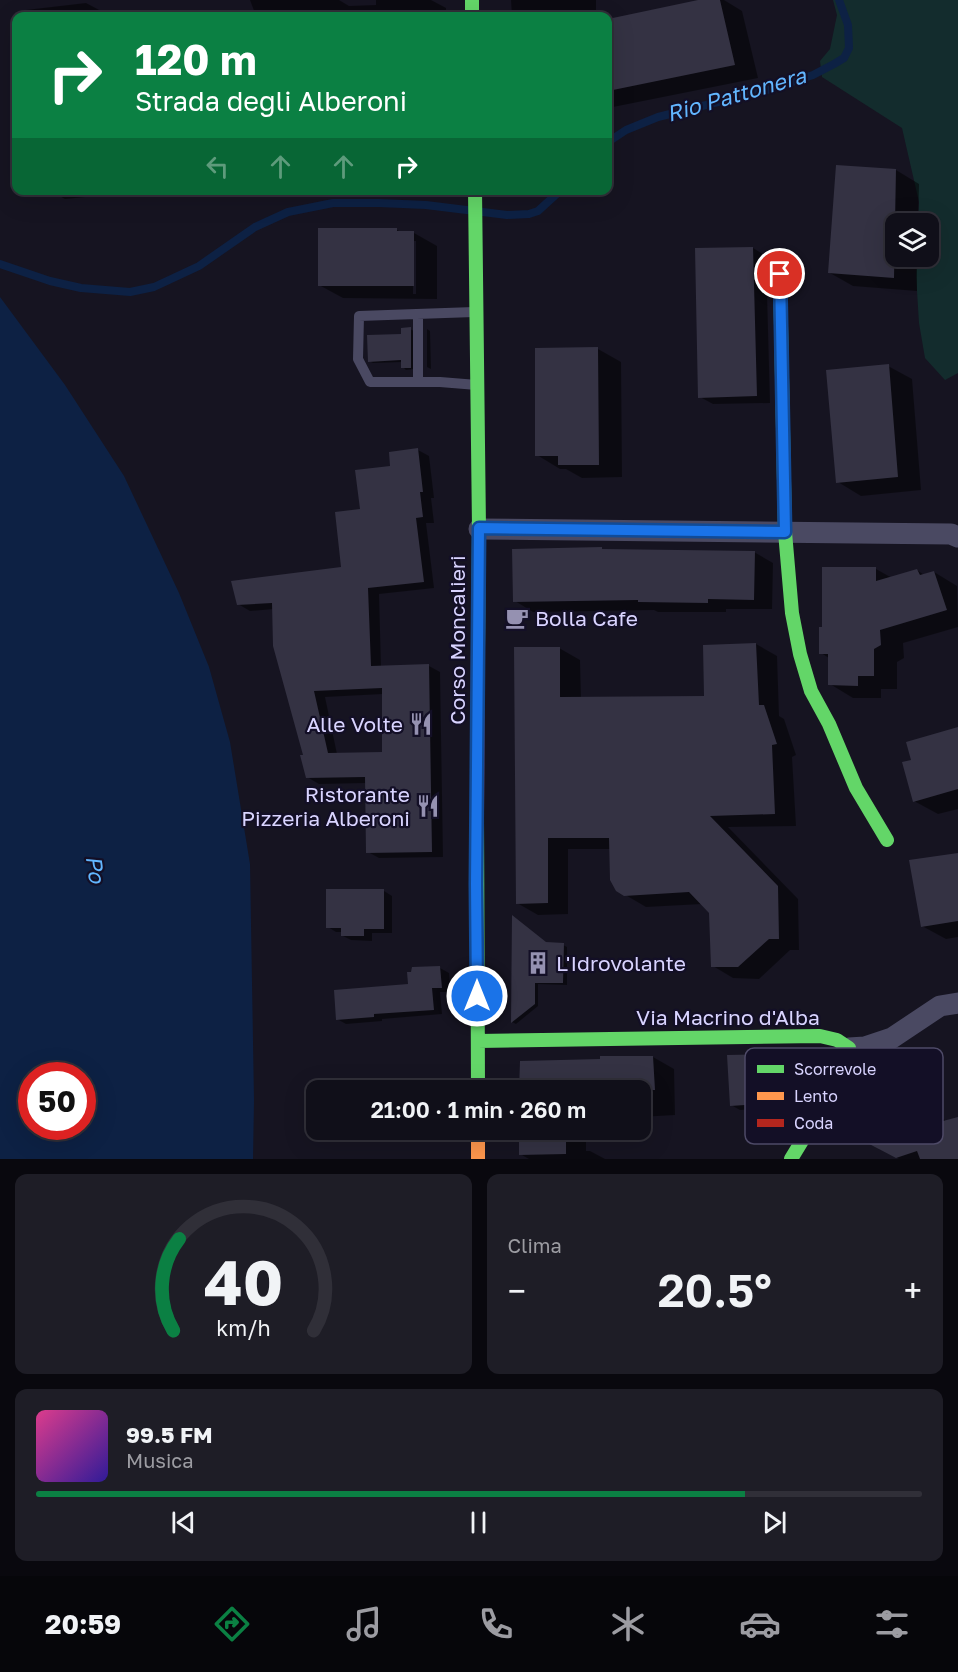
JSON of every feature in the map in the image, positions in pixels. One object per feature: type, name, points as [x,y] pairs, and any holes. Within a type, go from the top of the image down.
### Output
[{"type":"street","name":"Corso Moncalieri","points":[[475,195],[479,528],[476,872],[478,1080]]},
{"type":"street","points":[[780,274],[785,532],[792,613],[800,654],[811,691],[829,724],[856,788],[887,840]]},
{"type":"street","points":[[479,528],[956,533]]},
{"type":"street","points":[[849,1048],[865,1047],[892,1038],[940,1006],[958,1003]]},
{"type":"street","name":"Via Macrino d'Alba","points":[[477,1041],[820,1036],[837,1040],[849,1048]]},
{"type":"street","points":[[478,1140],[478,1159]]},
{"type":"street","points":[[791,1159],[799,1144]]},
{"type":"lane","points":[[477,312],[359,316],[358,359],[370,382],[440,382],[477,385]]},
{"type":"lane","points":[[418,314],[418,382]]},
{"type":"green space","points":[[833,0],[958,0],[958,373],[945,380],[925,358],[919,323],[916,275],[916,267],[939,267],[939,213],[918,213],[919,202],[902,128],[822,77],[820,61],[830,49],[837,15]]},
{"type":"water","name":"Po","points":[[0,297],[65,385],[124,476],[179,593],[209,667],[230,742],[250,864],[253,1159],[0,1159]]},
{"type":"building","points":[[698,0],[720,0],[735,65],[612,90],[612,18]]},
{"type":"building","points":[[836,165],[896,169],[895,213],[885,213],[885,267],[894,267],[894,278],[828,273]]},
{"type":"building","points":[[318,228],[397,228],[397,231],[414,231],[414,286],[318,286]]},
{"type":"building","points":[[753,247],[757,396],[698,398],[695,248]]},
{"type":"building","points":[[411,327],[411,368],[401,368],[401,360],[368,362],[367,335],[401,334],[401,328]]},
{"type":"building","points":[[598,347],[599,465],[558,465],[558,456],[535,456],[535,348]]},
{"type":"building","points":[[889,364],[898,477],[836,483],[826,370]]},
{"type":"building","points":[[418,448],[423,492],[420,492],[423,517],[416,518],[424,582],[368,588],[371,666],[429,664],[432,852],[366,853],[365,777],[306,778],[300,755],[303,755],[273,646],[272,603],[237,605],[231,581],[341,567],[335,512],[360,509],[355,470],[390,466],[389,452]],"holes":[[[382,688],[382,752],[328,753],[314,691]]]},
{"type":"building","points":[[602,547],[602,549],[755,551],[754,600],[708,599],[708,603],[638,602],[638,600],[513,602],[512,549]]},
{"type":"building","points":[[822,567],[876,567],[876,581],[917,569],[920,575],[934,571],[947,610],[880,630],[881,645],[874,649],[874,676],[858,676],[858,686],[828,685],[828,654],[819,654],[819,627],[822,627]]},
{"type":"building","points":[[756,643],[759,705],[764,705],[777,744],[772,745],[775,814],[710,816],[778,886],[779,939],[769,939],[738,967],[711,967],[709,913],[689,892],[624,896],[616,891],[610,880],[609,838],[548,838],[548,903],[516,904],[514,647],[560,647],[560,697],[704,696],[703,645]]},
{"type":"building","points":[[958,727],[958,789],[913,802],[902,762],[911,760],[906,742]]},
{"type":"building","points":[[958,853],[958,921],[921,927],[909,860]]},
{"type":"building","points":[[326,889],[384,889],[384,929],[364,929],[364,936],[341,936],[341,928],[326,928]]},
{"type":"building","name":"L'Idrovolante","points":[[512,915],[546,942],[564,943],[563,983],[535,983],[535,1004],[511,1023]]},
{"type":"building","points":[[440,966],[442,988],[432,988],[434,1010],[374,1014],[374,1017],[336,1020],[334,990],[408,984],[407,972],[411,972],[412,967]]},
{"type":"building","points":[[727,1055],[745,1055],[745,1105],[730,1106]]},
{"type":"building","points":[[600,1056],[653,1056],[655,1090],[651,1090],[651,1080],[519,1080],[520,1061],[600,1059]]},
{"type":"building","points":[[958,1117],[958,1159],[920,1159],[917,1151],[896,1158],[869,1144],[943,1144],[943,1121]]},
{"type":"building","points":[[519,1140],[566,1140],[566,1154],[519,1155]]},
{"type":"waterway","name":"Rio Pattonera","points":[[612,139],[626,130],[658,117],[771,89],[813,75],[844,58],[849,48],[848,25],[839,0]]},
{"type":"waterway","name":"Rio Pattonera","points":[[0,264],[50,281],[81,288],[130,292],[154,287],[199,266],[255,227],[288,212],[333,203],[379,203],[426,205],[507,215],[529,214],[538,211],[556,195]]},
{"type":"traffic: fast","points":[[472,0],[472,12]]},
{"type":"traffic: fast","points":[[475,195],[478,648]]},
{"type":"traffic: fast","points":[[780,274],[785,532],[792,613],[800,654],[811,691],[829,724],[856,788],[887,840]]},
{"type":"traffic: fast","points":[[477,815],[478,1080]]},
{"type":"traffic: fast","points":[[478,1041],[820,1036],[837,1040],[849,1048]]},
{"type":"traffic: fast","points":[[791,1159],[800,1144]]},
{"type":"traffic: slow","points":[[478,1140],[478,1159]]},
{"type":"traffic: jam","points":[[477,815],[478,648]]},
{"type":"place","name":"Bolla Cafe","points":[[517,618]]},
{"type":"place","name":"Alle Volte","points":[[421,724]]},
{"type":"place","name":"Ristorante Pizzeria Alberoni","points":[[428,806]]},
{"type":"place","name":"L'Idrovolante","points":[[538,963]]},
{"type":"route","points":[[477,996],[479,528],[785,532],[780,274]]}]
